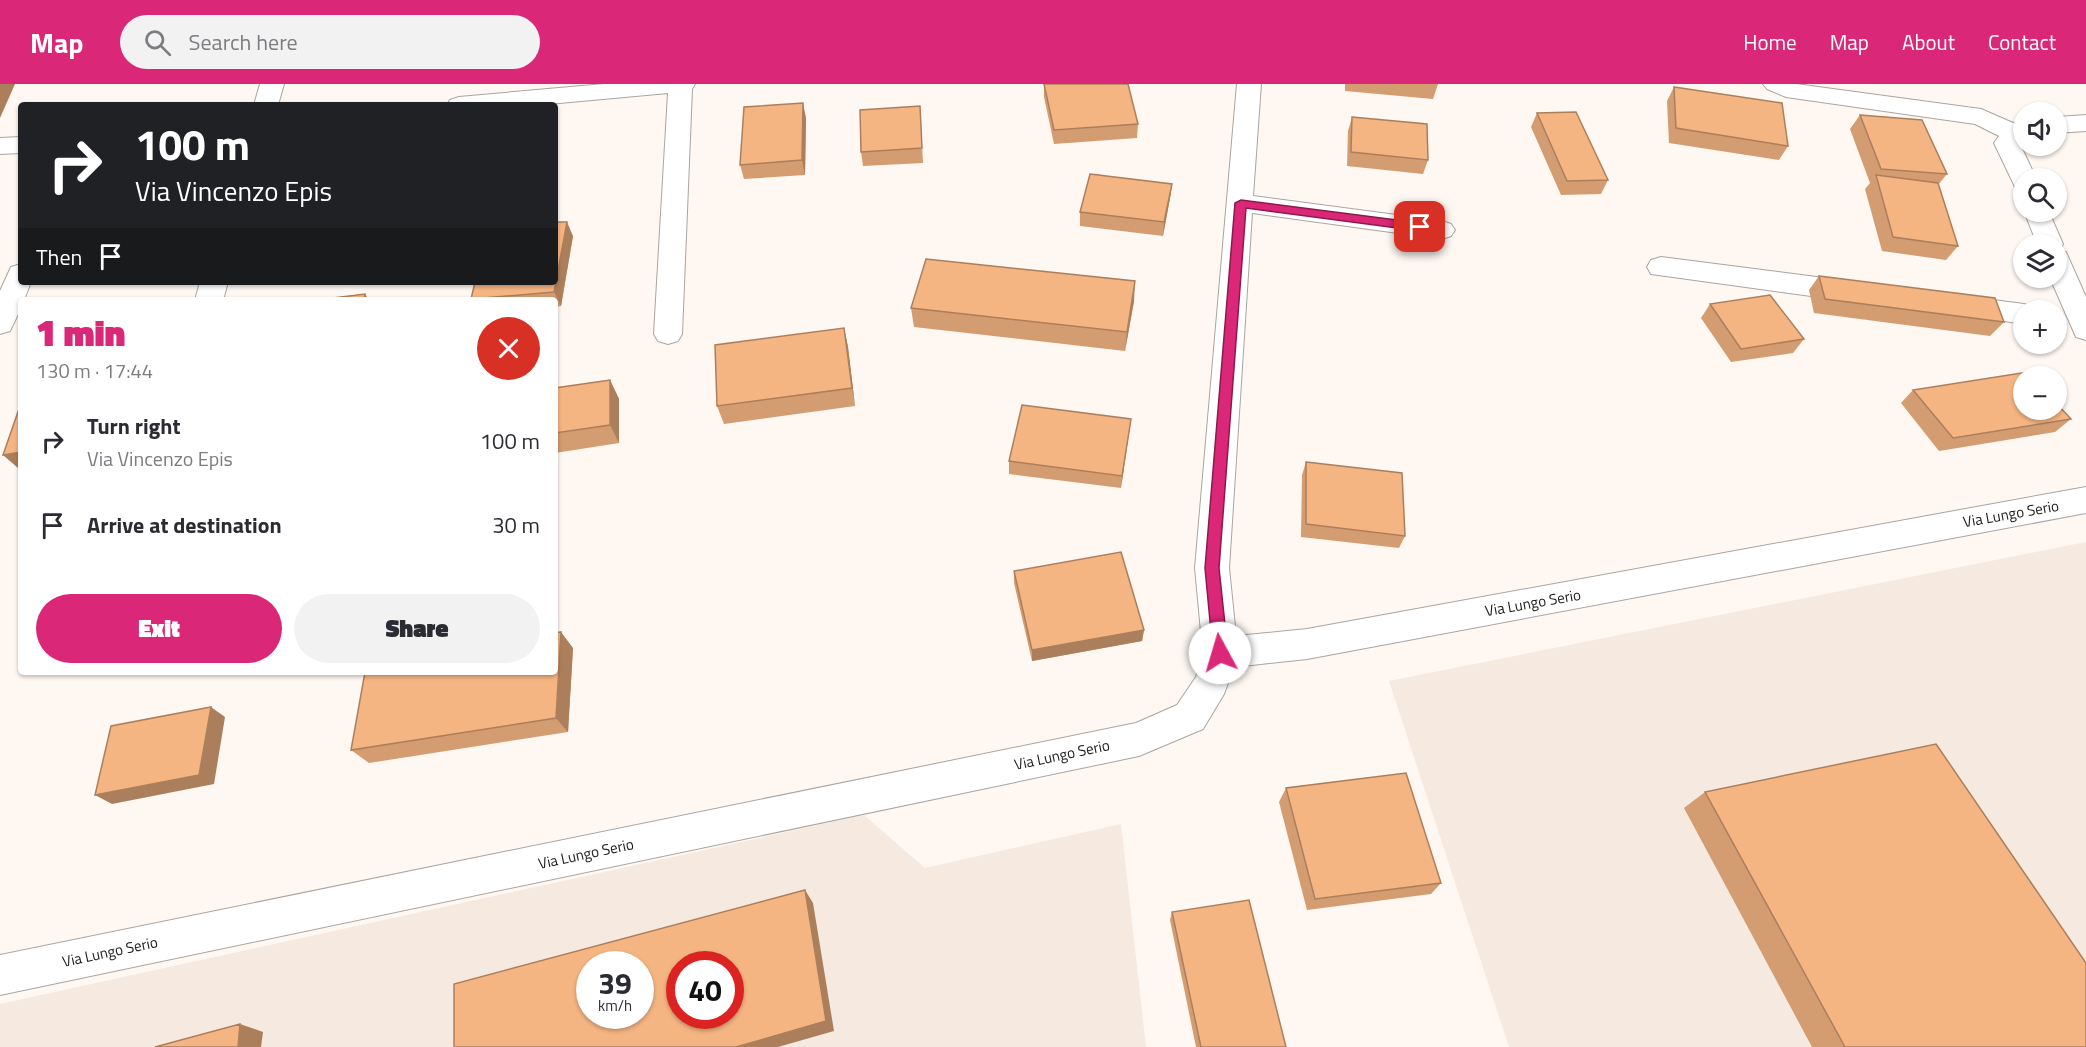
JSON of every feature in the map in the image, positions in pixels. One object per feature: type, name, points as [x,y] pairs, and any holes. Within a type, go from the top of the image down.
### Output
[{"type":"street","points":[[267,102],[272,84]]},
{"type":"street","points":[[486,102],[610,88],[682,84],[668,334]]},
{"type":"street","points":[[1220,653],[1212,568],[1249,84]]},
{"type":"street","points":[[1775,84],[1786,90],[1981,117],[2013,128]]},
{"type":"street","points":[[2067,124],[2086,123]]},
{"type":"street","points":[[2013,137],[2007,143],[2018,168]]},
{"type":"street","points":[[0,146],[18,145]]},
{"type":"street","points":[[1241,203],[1443,230]]},
{"type":"street","points":[[1661,267],[1883,296]]},
{"type":"street","points":[[0,324],[18,281]]},
{"type":"street","points":[[2064,288],[2075,324]]},
{"type":"street","points":[[1930,302],[2013,313]]},
{"type":"street","name":"Via Lungo Serio","points":[[0,975],[1139,739],[1190,717],[1212,683],[1220,653],[1307,644],[2086,501]]},
{"type":"shaded area","points":[[2086,542],[2086,1047],[1509,1047],[1389,681]]},
{"type":"shaded area","points":[[864,815],[925,868],[1121,824],[1146,1047],[0,1047],[0,1004]]},
{"type":"building","points":[[1044,84],[1128,84],[1138,124],[1054,130]]},
{"type":"building","points":[[1674,87],[1782,103],[1788,146],[1676,128]]},
{"type":"building","points":[[803,103],[802,160],[740,165],[744,107]]},
{"type":"building","points":[[920,106],[922,148],[861,152],[860,110]]},
{"type":"building","points":[[1576,112],[1608,180],[1567,181],[1537,113]]},
{"type":"building","points":[[1860,115],[1922,120],[1947,174],[1881,169]]},
{"type":"building","points":[[1352,117],[1427,124],[1428,160],[1351,152]]},
{"type":"building","points":[[1090,174],[1172,184],[1164,222],[1080,212]]},
{"type":"building","points":[[1876,175],[1938,183],[1958,246],[1893,237]]},
{"type":"building","points":[[558,222],[567,222],[558,270]]},
{"type":"building","points":[[926,259],[1135,281],[1127,332],[911,308]]},
{"type":"building","points":[[1819,276],[1995,298],[2004,322],[1825,299]]},
{"type":"building","points":[[474,285],[555,285],[554,292],[471,297]]},
{"type":"building","points":[[365,294],[364,297],[340,297]]},
{"type":"building","points":[[1770,295],[1804,339],[1741,349],[1710,304]]},
{"type":"building","points":[[844,328],[852,388],[717,406],[715,345]]},
{"type":"building","points":[[2013,374],[2013,420],[2065,420],[1953,438],[1913,390]]},
{"type":"building","points":[[610,380],[610,425],[558,433],[558,388]]},
{"type":"building","points":[[1022,405],[1131,419],[1122,476],[1009,461]]},
{"type":"building","points":[[18,412],[18,452],[3,455]]},
{"type":"building","points":[[1306,462],[1402,473],[1405,536],[1306,524]]},
{"type":"building","points":[[1121,552],[1144,630],[1032,650],[1014,571]]},
{"type":"building","points":[[558,632],[561,632],[556,718],[351,750],[364,675],[558,675]]},
{"type":"building","points":[[211,707],[199,775],[95,795],[111,726]]},
{"type":"building","points":[[1936,744],[2086,963],[2086,1047],[1845,1047],[1705,792]]},
{"type":"building","points":[[1406,773],[1441,883],[1315,899],[1286,788]]},
{"type":"building","points":[[805,890],[826,1021],[736,1047],[454,1047],[454,984],[576,951],[576,1029],[654,1029],[654,951],[577,951]]},
{"type":"building","points":[[1249,900],[1286,1047],[1201,1047],[1172,912]]},
{"type":"building","points":[[240,1024],[238,1047],[155,1047]]},
{"type":"route","points":[[1220,653],[1212,568],[1241,203],[1420,227]]}]
